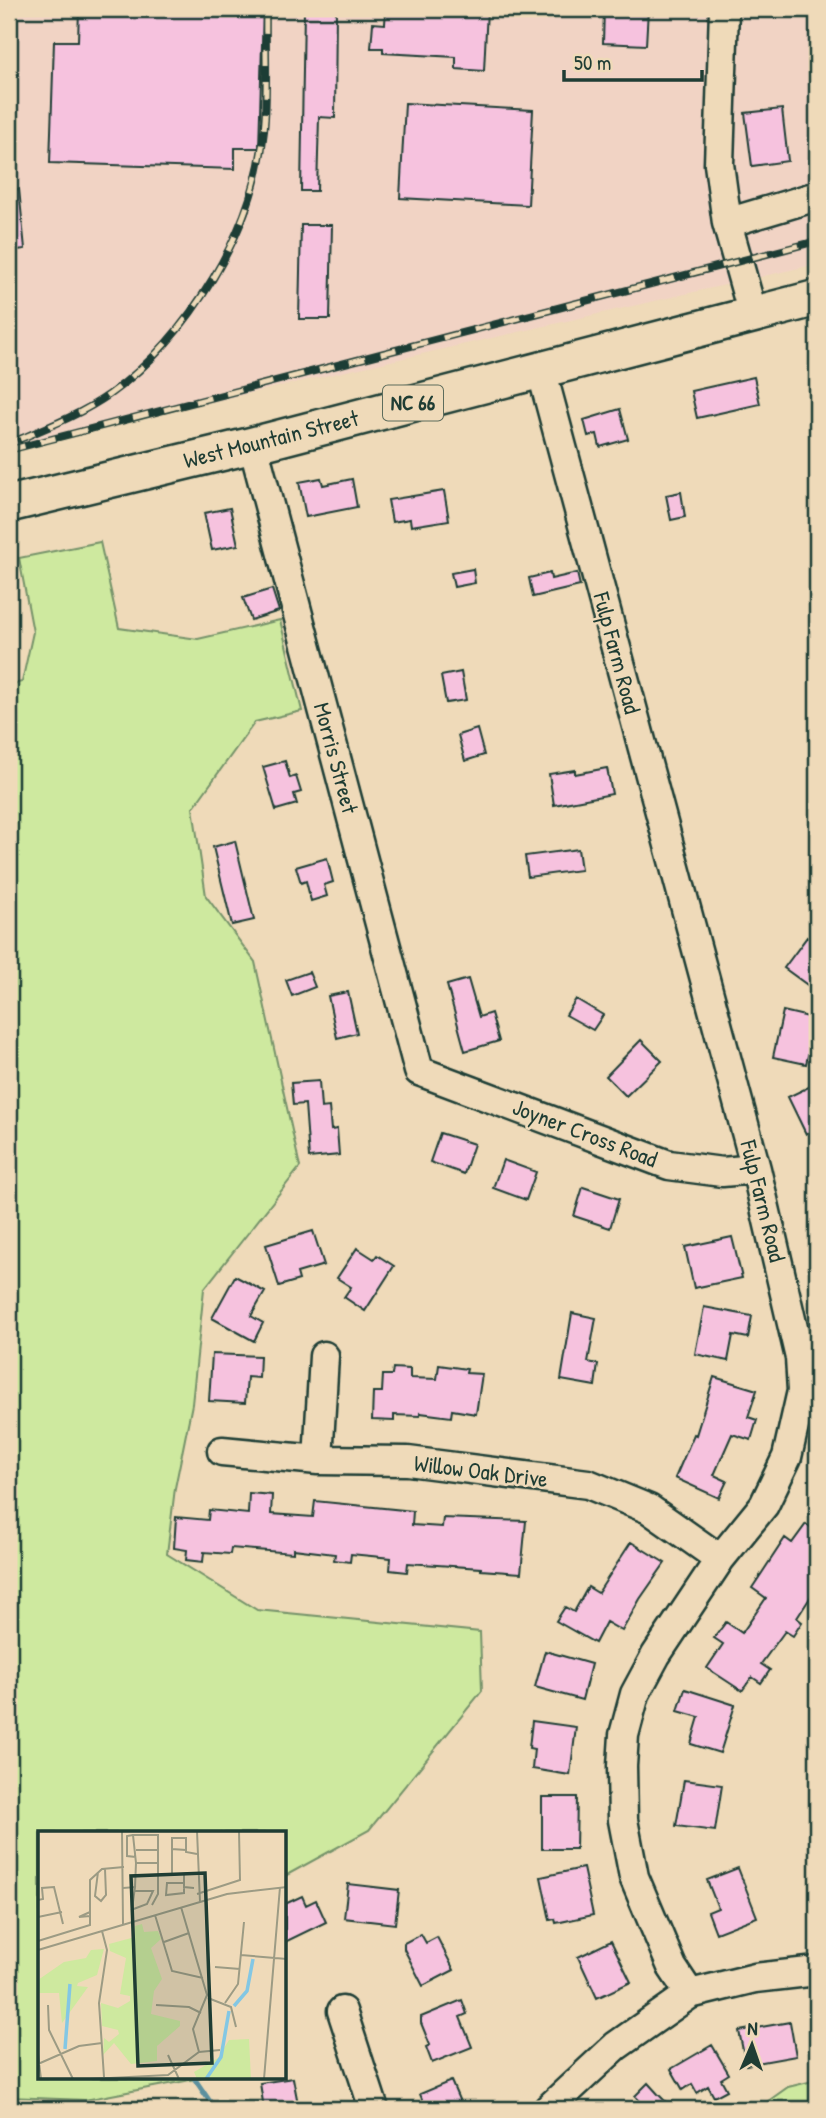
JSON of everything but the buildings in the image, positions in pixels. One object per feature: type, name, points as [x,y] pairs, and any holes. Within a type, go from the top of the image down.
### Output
[{"type":"main road","name":"West Mountain Street","points":[[9,504],[253,445],[817,298]]},
{"type":"street","points":[[724,9],[719,164],[727,223],[753,314]]},
{"type":"street","points":[[727,223],[817,196]]},
{"type":"street","name":"Fulp Farm Road","points":[[541,369],[756,1169],[810,1392],[787,1457],[764,1505],[720,1559],[656,1655],[635,1694],[624,1735],[623,1820],[634,1877],[672,1967],[690,1994]]},
{"type":"street","name":"Morris Street","points":[[253,445],[419,1072]]},
{"type":"street","name":"Joyner Cross Road","points":[[419,1072],[669,1165],[722,1172],[756,1169]]},
{"type":"street","points":[[318,1460],[324,1356]]},
{"type":"street","name":"Willow Oak Drive","points":[[222,1451],[318,1460],[408,1461],[588,1484],[649,1509],[720,1559]]},
{"type":"street","points":[[548,2109],[616,2046],[690,1994],[755,1978],[817,1971]]},
{"type":"street","points":[[342,2011],[374,2109]]},
{"type":"shaded area","points":[[9,9],[817,9],[817,264],[9,448]]},
{"type":"green space","points":[[100,542],[119,628],[198,639],[280,620],[302,711],[255,722],[193,808],[206,896],[255,962],[300,1167],[204,1289],[192,1404],[175,1488],[167,1554],[257,1610],[480,1632],[482,1691],[369,1830],[287,1875],[287,1831],[38,1831],[38,2080],[190,2080],[85,2100],[9,2097],[9,685],[22,682],[33,632],[19,558]]},
{"type":"green space","points":[[817,2080],[817,2109],[757,2109],[788,2087]]},
{"type":"waterway","points":[[195,2080],[215,2109]]},
{"type":"railway","points":[[20,439],[89,407],[139,370],[191,312],[213,278],[232,242],[258,168],[265,116],[266,9]]},
{"type":"railway","points":[[9,450],[817,241]]}]
